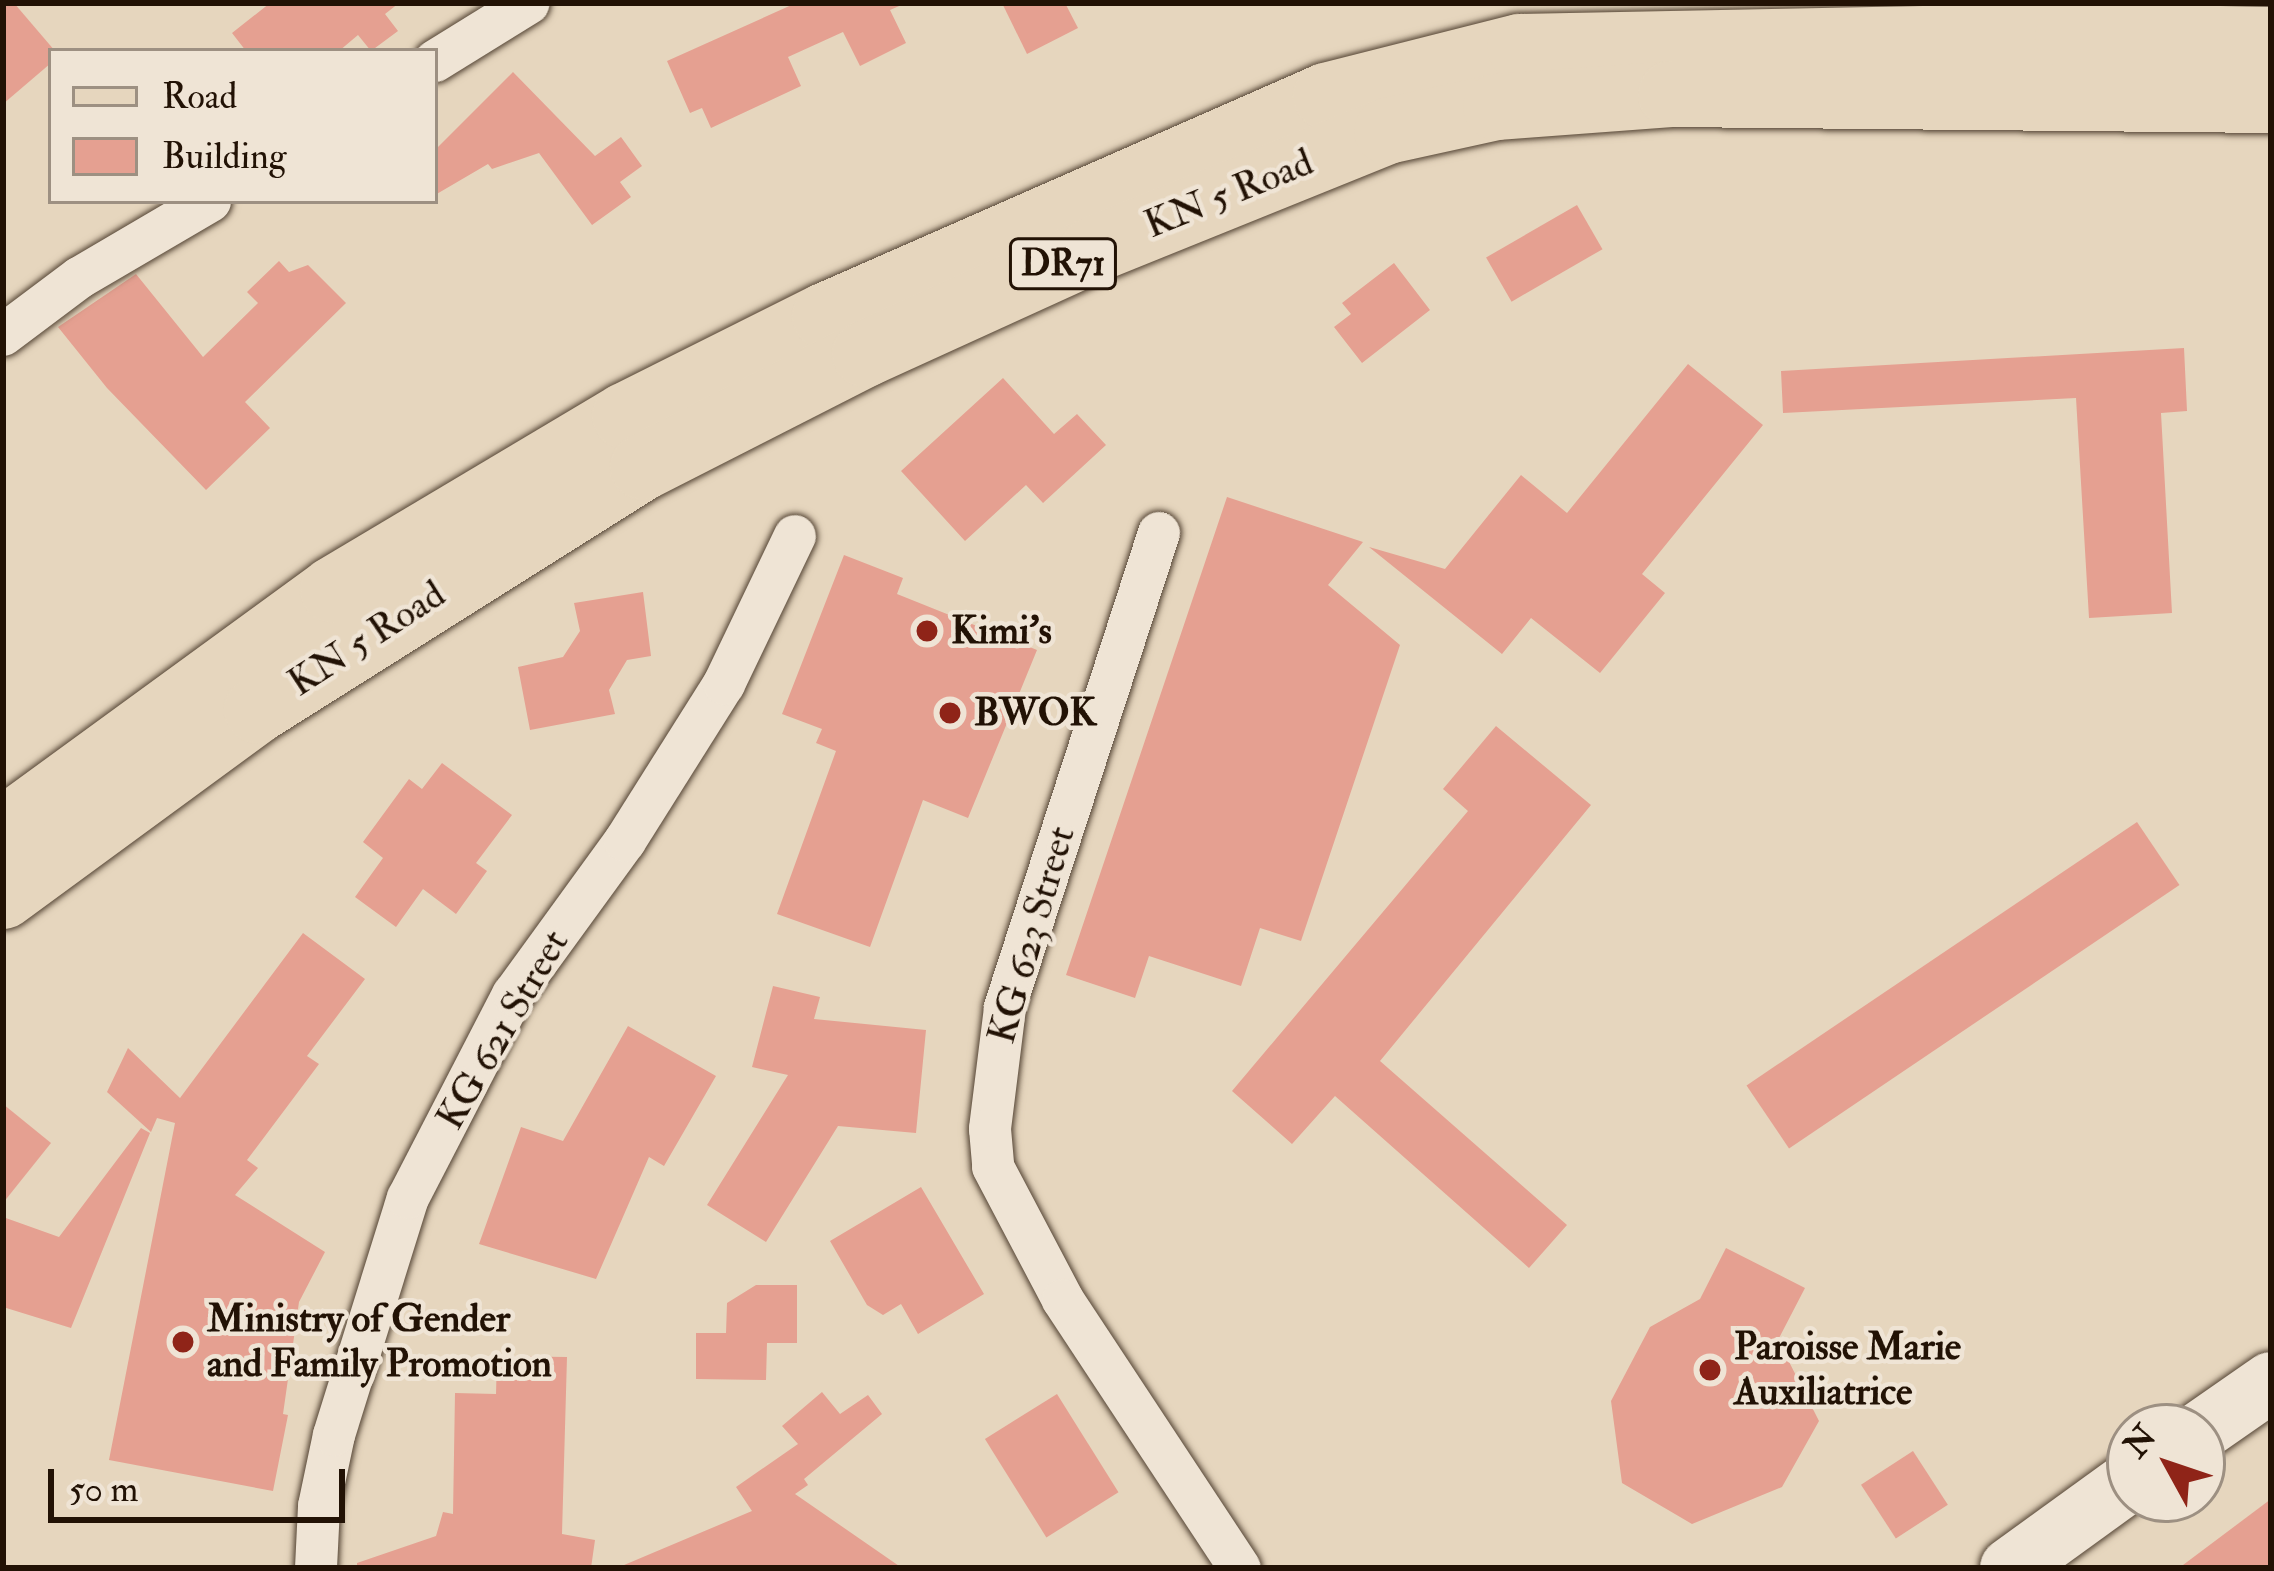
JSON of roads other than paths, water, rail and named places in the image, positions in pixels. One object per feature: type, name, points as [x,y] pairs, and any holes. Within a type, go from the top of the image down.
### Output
[{"type":"main road","name":"KN 5 Road","points":[[3,831],[333,590],[626,416],[825,316],[1326,96],[1520,46],[2068,36],[2271,40]]},
{"type":"main road","name":"KN 5 Road","points":[[3,896],[257,710],[643,467],[865,354],[1051,269],[1387,131],[1496,107],[1671,94],[2271,100]]},
{"type":"main road","points":[[2226,1413],[2271,1382]]},
{"type":"main road","points":[[2010,1568],[2106,1498]]},
{"type":"street","points":[[438,59],[529,3]]},
{"type":"street","points":[[3,335],[79,278],[205,204]]},
{"type":"street","name":"KG 623 Street","points":[[1159,533],[1005,1008],[990,1129],[993,1167],[1063,1300],[1240,1568]]},
{"type":"street","name":"KG 621 Street","points":[[316,1568],[319,1506],[334,1435],[408,1198],[513,995],[625,842],[724,685],[795,536]]},
{"type":"place","name":"Kimi's","points":[[927,631]]},
{"type":"place","name":"BWOK","points":[[950,713]]},
{"type":"place","name":"Ministry of Gender and Family Promotion","points":[[183,1342]]},
{"type":"place","name":"Paroisse Marie Auxiliatrice","points":[[1710,1370]]}]
